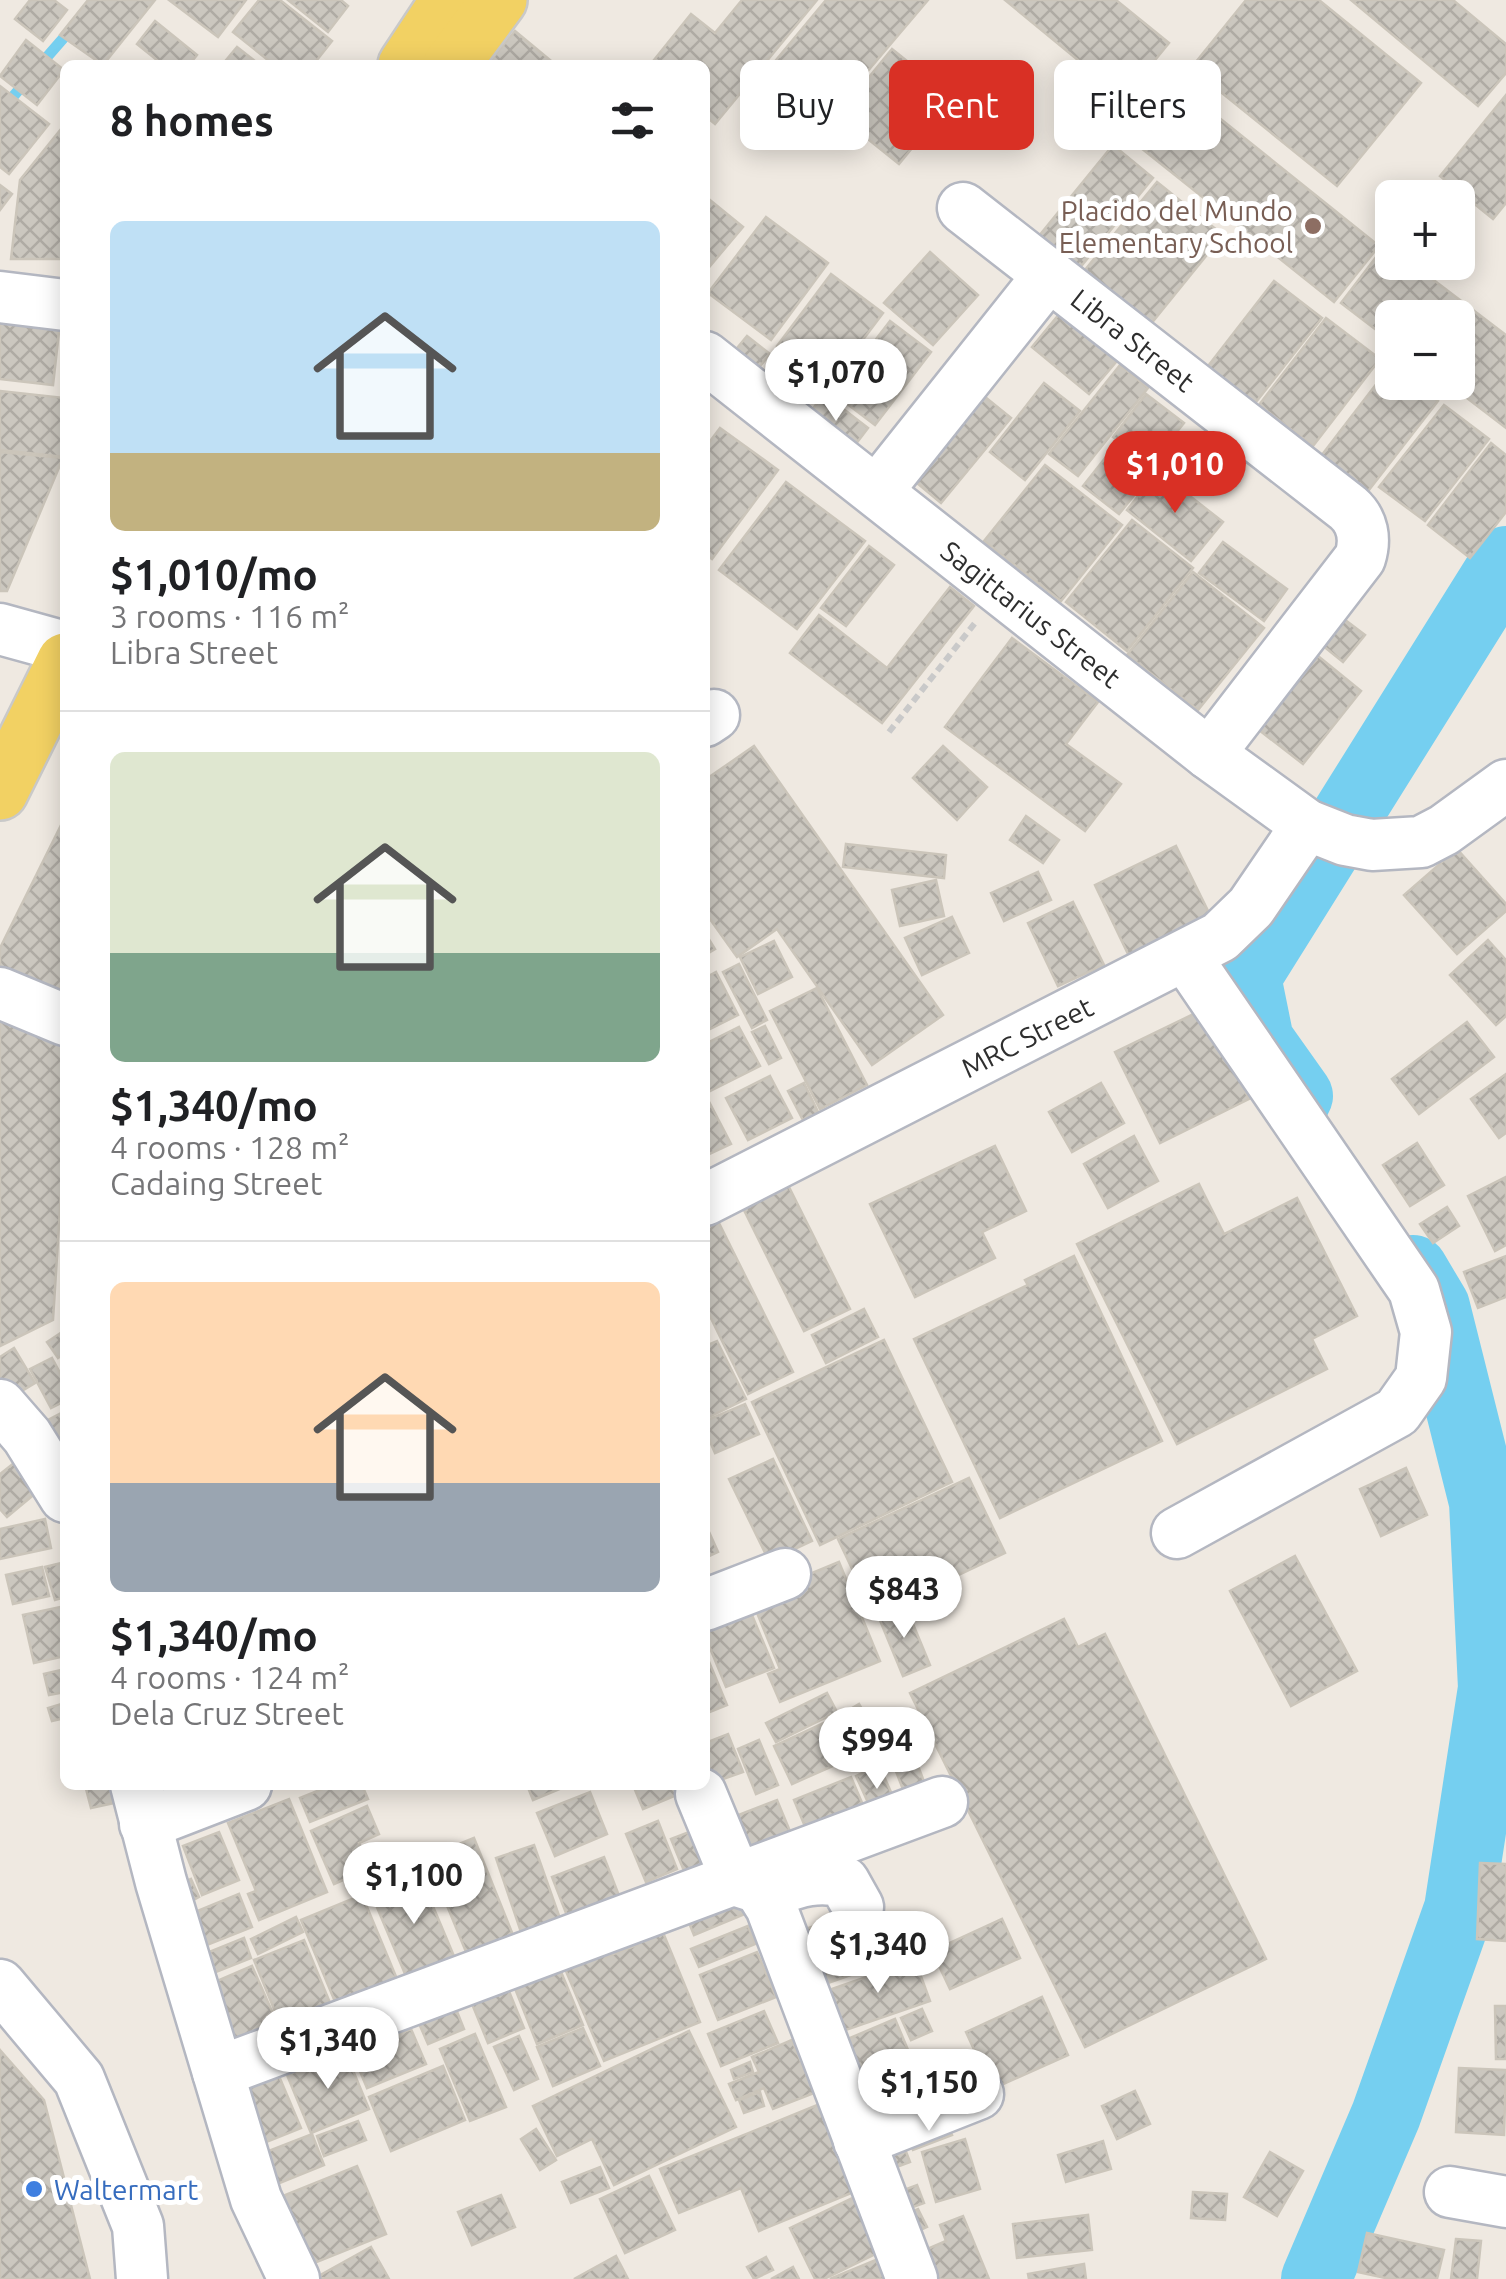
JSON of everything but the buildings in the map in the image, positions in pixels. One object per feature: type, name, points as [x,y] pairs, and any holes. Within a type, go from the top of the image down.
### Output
[{"type":"main road","points":[[409,60],[449,0]]},
{"type":"main road","points":[[455,60],[499,0]]},
{"type":"main road","points":[[0,792],[60,671]]},
{"type":"street","name":"Libra Street","points":[[963,208],[1348,508],[1360,523],[1364,542],[1360,558],[1209,754]]},
{"type":"street","points":[[876,492],[1049,275]]},
{"type":"street","points":[[0,297],[60,304]]},
{"type":"street","name":"Sagittarius Street","points":[[710,361],[1209,754],[1315,828],[1372,845],[1421,842],[1498,808]]},
{"type":"street","points":[[0,629],[60,646]]},
{"type":"street","name":"MRC Street","points":[[710,1197],[1220,937],[1251,907],[1315,828]]},
{"type":"street","points":[[1177,1533],[1397,1412],[1421,1378],[1426,1332],[1414,1290],[1186,957]]},
{"type":"street","points":[[0,994],[60,1018]]},
{"type":"street","points":[[0,1404],[27,1436],[60,1489]]},
{"type":"street","points":[[710,1604],[785,1574]]},
{"type":"street","points":[[220,1790],[141,1805],[256,2200],[294,2279]]},
{"type":"street","points":[[701,1794],[750,1888],[770,1907],[912,2279]]},
{"type":"street","points":[[750,1888],[942,1802]]},
{"type":"street","points":[[218,2072],[714,1885],[750,1888],[830,1878],[844,1882],[858,1907]]},
{"type":"street","points":[[11,2018],[79,2079],[138,2226],[142,2279]]},
{"type":"street","points":[[860,2141],[978,2094]]},
{"type":"street","points":[[1450,2192],[1506,2202]]},
{"type":"path","points":[[889,732],[1000,589]]},
{"type":"waterway","points":[[40,65],[74,26]]},
{"type":"waterway","points":[[0,112],[28,79]]},
{"type":"waterway","points":[[1298,1096],[1259,1041],[1246,977],[1506,561]]},
{"type":"waterway","points":[[1316,2279],[1386,2115],[1459,1909],[1493,1688],[1484,1502],[1435,1307],[1413,1270]]},
{"type":"place","name":"Placido del Mundo Elementary School","points":[[1313,226]]},
{"type":"place","name":"Waltermart","points":[[34,2189]]}]
